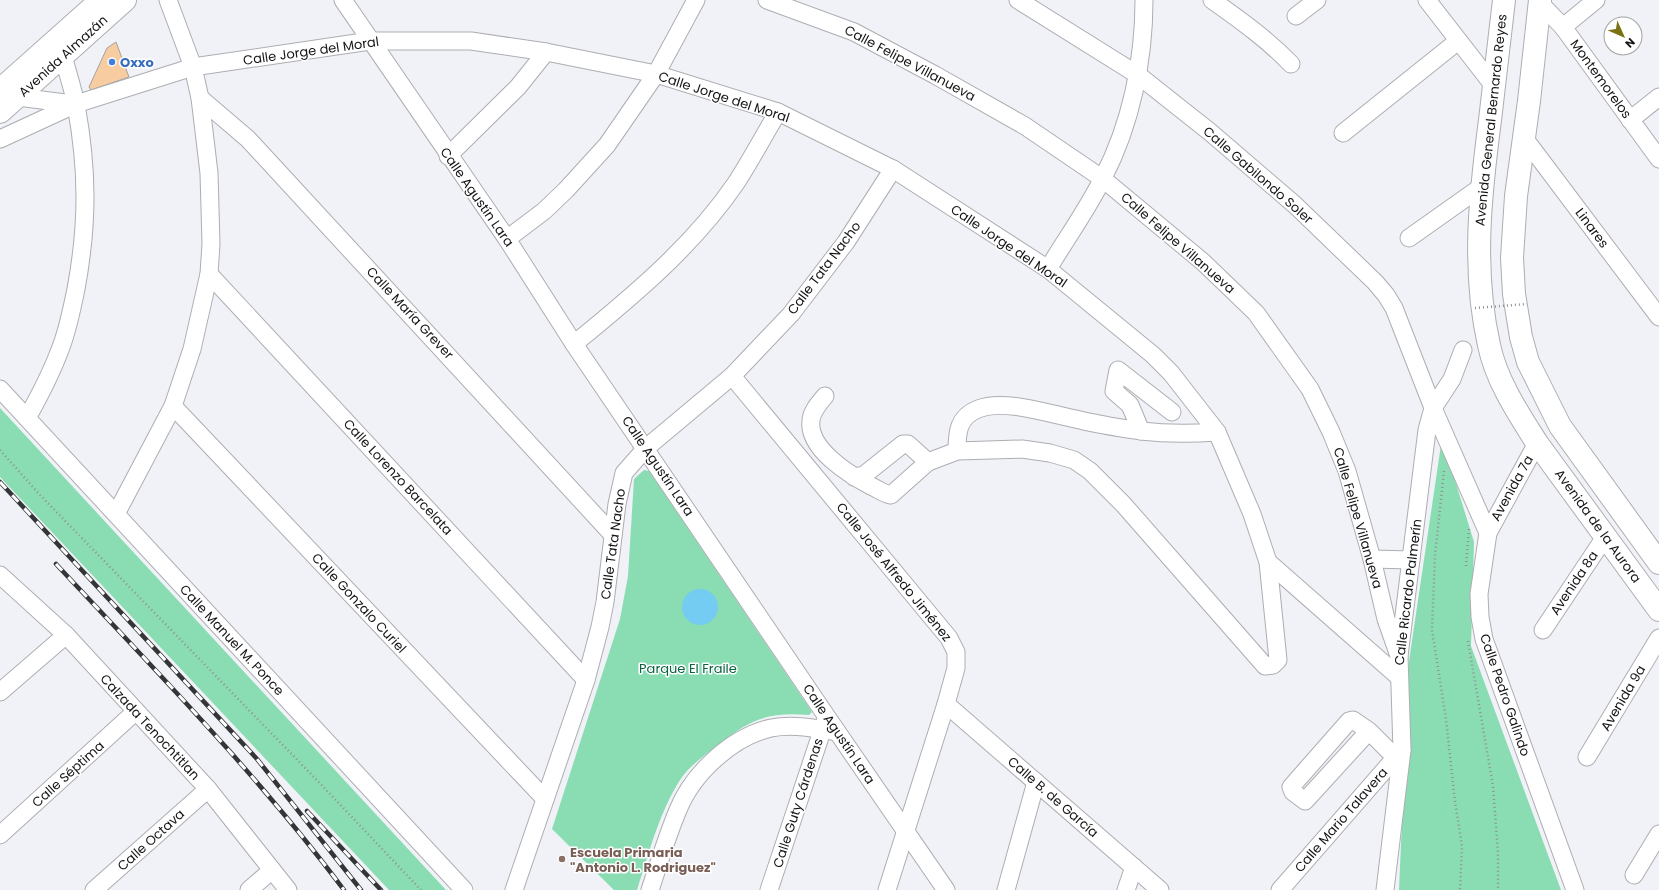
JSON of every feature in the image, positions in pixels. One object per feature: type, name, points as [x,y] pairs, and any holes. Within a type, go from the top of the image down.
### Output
[{"type":"main road","name":"Avenida Almazán","points":[[7,100],[32,61],[100,0]]},
{"type":"main road","name":"Avenida Almazán","points":[[7,100],[63,55],[125,0]]},
{"type":"main road","name":"Avenida General Bernardo Reyes","points":[[1504,0],[1482,187],[1478,279],[1489,346],[1500,376],[1519,415],[1537,443]]},
{"type":"main road","points":[[1540,2],[1525,139],[1516,196],[1512,258],[1514,294],[1524,350],[1560,426],[1659,563]]},
{"type":"main road","points":[[0,76],[32,61]]},
{"type":"main road","name":"Avenida de la Aurora","points":[[1537,443],[1659,610]]},
{"type":"street","points":[[116,514],[173,406],[192,349],[209,274],[211,244],[209,173],[200,98],[193,67],[168,0]]},
{"type":"street","name":"Calle Agustín Lara","points":[[343,0],[448,156],[507,239],[574,344],[646,448],[829,726],[946,890]]},
{"type":"street","points":[[507,239],[544,211],[566,190],[607,144],[656,74],[696,0]]},
{"type":"street","name":"Calle Felipe Villanueva","points":[[767,0],[854,32],[895,53],[1025,126],[1103,179],[1228,283],[1256,313],[1281,346],[1310,389],[1331,432],[1346,471],[1372,559],[1388,625],[1399,656]]},
{"type":"street","name":"Calle Gabilondo Soler","points":[[1018,0],[1138,75],[1210,132],[1295,205],[1382,290],[1394,308],[1433,408]]},
{"type":"street","points":[[1048,269],[1103,179],[1119,143],[1138,75],[1144,0]]},
{"type":"street","points":[[1212,0],[1254,29],[1274,46],[1291,64]]},
{"type":"street","points":[[1296,16],[1317,0]]},
{"type":"street","points":[[1427,0],[1493,85]]},
{"type":"street","points":[[1563,27],[1596,0]]},
{"type":"street","name":"Montemorelos","points":[[1540,2],[1563,27],[1659,159]]},
{"type":"street","name":"Calle Jorge del Moral","points":[[0,139],[76,104],[193,67],[370,41],[471,41],[546,52],[656,74],[778,112],[893,169],[1048,269],[1154,355],[1171,372],[1217,432],[1250,508],[1268,562],[1279,657],[1276,662],[1269,666],[1265,666],[1123,504],[1090,472],[1074,460],[1065,456],[1034,450],[957,451]]},
{"type":"street","points":[[1343,134],[1458,41]]},
{"type":"street","points":[[448,156],[518,86],[546,52]]},
{"type":"street","points":[[27,418],[46,383],[62,346],[83,251],[86,204],[85,179],[76,104],[63,55]]},
{"type":"street","points":[[1630,120],[1659,97]]},
{"type":"street","name":"Calle María Grever","points":[[200,98],[248,139],[613,535]]},
{"type":"street","points":[[7,100],[76,104]]},
{"type":"street","points":[[574,344],[644,286],[713,212],[736,183],[778,112]]},
{"type":"street","name":"Linares","points":[[1525,139],[1659,317]]},
{"type":"street","name":"Calle Tata Nacho","points":[[514,890],[586,680],[605,602],[617,504],[624,473],[646,448],[732,376],[810,291],[846,242],[893,169]]},
{"type":"street","points":[[1409,238],[1482,187]]},
{"type":"street","name":"Calle Lorenzo Barcelata","points":[[209,274],[586,680]]},
{"type":"street","name":"Calle Ricardo Palmerín","points":[[1385,890],[1398,754],[1399,656],[1427,430],[1433,408],[1452,379],[1463,350]]},
{"type":"street","points":[[1141,431],[1130,405],[1114,391],[1118,370],[1172,412]]},
{"type":"street","name":"Calle José Alfredo Jiménez","points":[[732,376],[953,645],[956,656],[956,668],[887,890]]},
{"type":"street","name":"Calle Manuel M. Ponce","points":[[0,389],[464,890]]},
{"type":"street","points":[[825,396],[819,403],[811,420],[814,435],[819,445],[835,463],[854,477],[891,495],[928,462],[957,451],[957,433],[960,422],[968,414],[991,405],[1013,406],[1141,431],[1180,435],[1217,432]]},
{"type":"street","name":"Calle Gonzalo Curiel","points":[[173,406],[545,799]]},
{"type":"street","points":[[1433,408],[1488,533]]},
{"type":"street","name":"Avenida 7a","points":[[1488,533],[1537,443]]},
{"type":"street","points":[[854,477],[864,476],[903,444],[908,444],[928,462]]},
{"type":"street","name":"Calle Pedro Galindo","points":[[1488,533],[1478,594],[1484,638],[1575,890]]},
{"type":"street","name":"Avenida 8a","points":[[1543,630],[1605,537]]},
{"type":"street","points":[[1372,559],[1411,560]]},
{"type":"street","points":[[1268,562],[1399,677]]},
{"type":"street","name":"Calzada Tenochtitlan","points":[[0,575],[66,635],[135,712],[208,789],[288,890]]},
{"type":"street","points":[[0,692],[66,635]]},
{"type":"street","name":"Avenida 9a","points":[[1587,757],[1659,638]]},
{"type":"street","name":"Calle B. de García","points":[[946,704],[1160,890]]},
{"type":"street","name":"Calle Séptima","points":[[0,835],[135,712]]},
{"type":"street","points":[[1369,731],[1305,801],[1293,792],[1291,787],[1349,720],[1352,720],[1369,731],[1398,754]]},
{"type":"street","points":[[650,890],[678,809],[694,782],[709,766],[725,752],[757,732],[786,726],[829,726]]},
{"type":"street","name":"Calle Guty Cárdenas","points":[[769,890],[829,726]]},
{"type":"street","name":"Calle Mario Talavera","points":[[1280,890],[1398,754]]},
{"type":"street","points":[[1006,890],[1036,782]]},
{"type":"street","name":"Calle Octava","points":[[94,890],[208,789]]},
{"type":"street","points":[[1634,875],[1659,834]]},
{"type":"street","points":[[1126,890],[1134,867]]},
{"type":"street","points":[[249,890],[272,870]]},
{"type":"path","points":[[1475,308],[1527,304]]},
{"type":"path","points":[[1447,440],[1435,555],[1432,630],[1446,719],[1455,802],[1462,846],[1460,890]]},
{"type":"path","points":[[0,450],[40,495],[311,774],[421,890]]},
{"type":"path","points":[[1466,572],[1470,527]]},
{"type":"path","points":[[1468,640],[1493,786],[1498,853],[1498,890]]},
{"type":"green space","points":[[0,408],[446,890],[389,890],[0,477]]},
{"type":"green space","points":[[1442,438],[1474,542],[1471,646],[1561,890],[1399,890],[1409,661]]},
{"type":"green space","name":"Parque El Fraile","points":[[644,470],[649,471],[812,712],[809,715],[795,714],[771,716],[750,723],[729,736],[693,765],[680,780],[666,806],[655,834],[637,890],[614,890],[552,829],[620,619],[628,576],[634,479]]},
{"type":"water","points":[[704,589],[713,594],[717,600],[717,614],[713,620],[704,625],[696,625],[687,620],[683,614],[682,603],[687,594],[693,590]]},
{"type":"building","name":"Oxxo","points":[[116,42],[129,77],[91,90],[89,87],[107,48]]},
{"type":"railway","points":[[0,482],[257,759],[361,890]]},
{"type":"railway","points":[[56,564],[168,683],[241,764],[311,847],[344,890]]},
{"type":"railway","points":[[307,811],[381,890]]},
{"type":"place","name":"Oxxo","points":[[112,62]]},
{"type":"place","name":"Escuela Primaria \"Antonio L. Rodriguez\"","points":[[562,859]]}]
